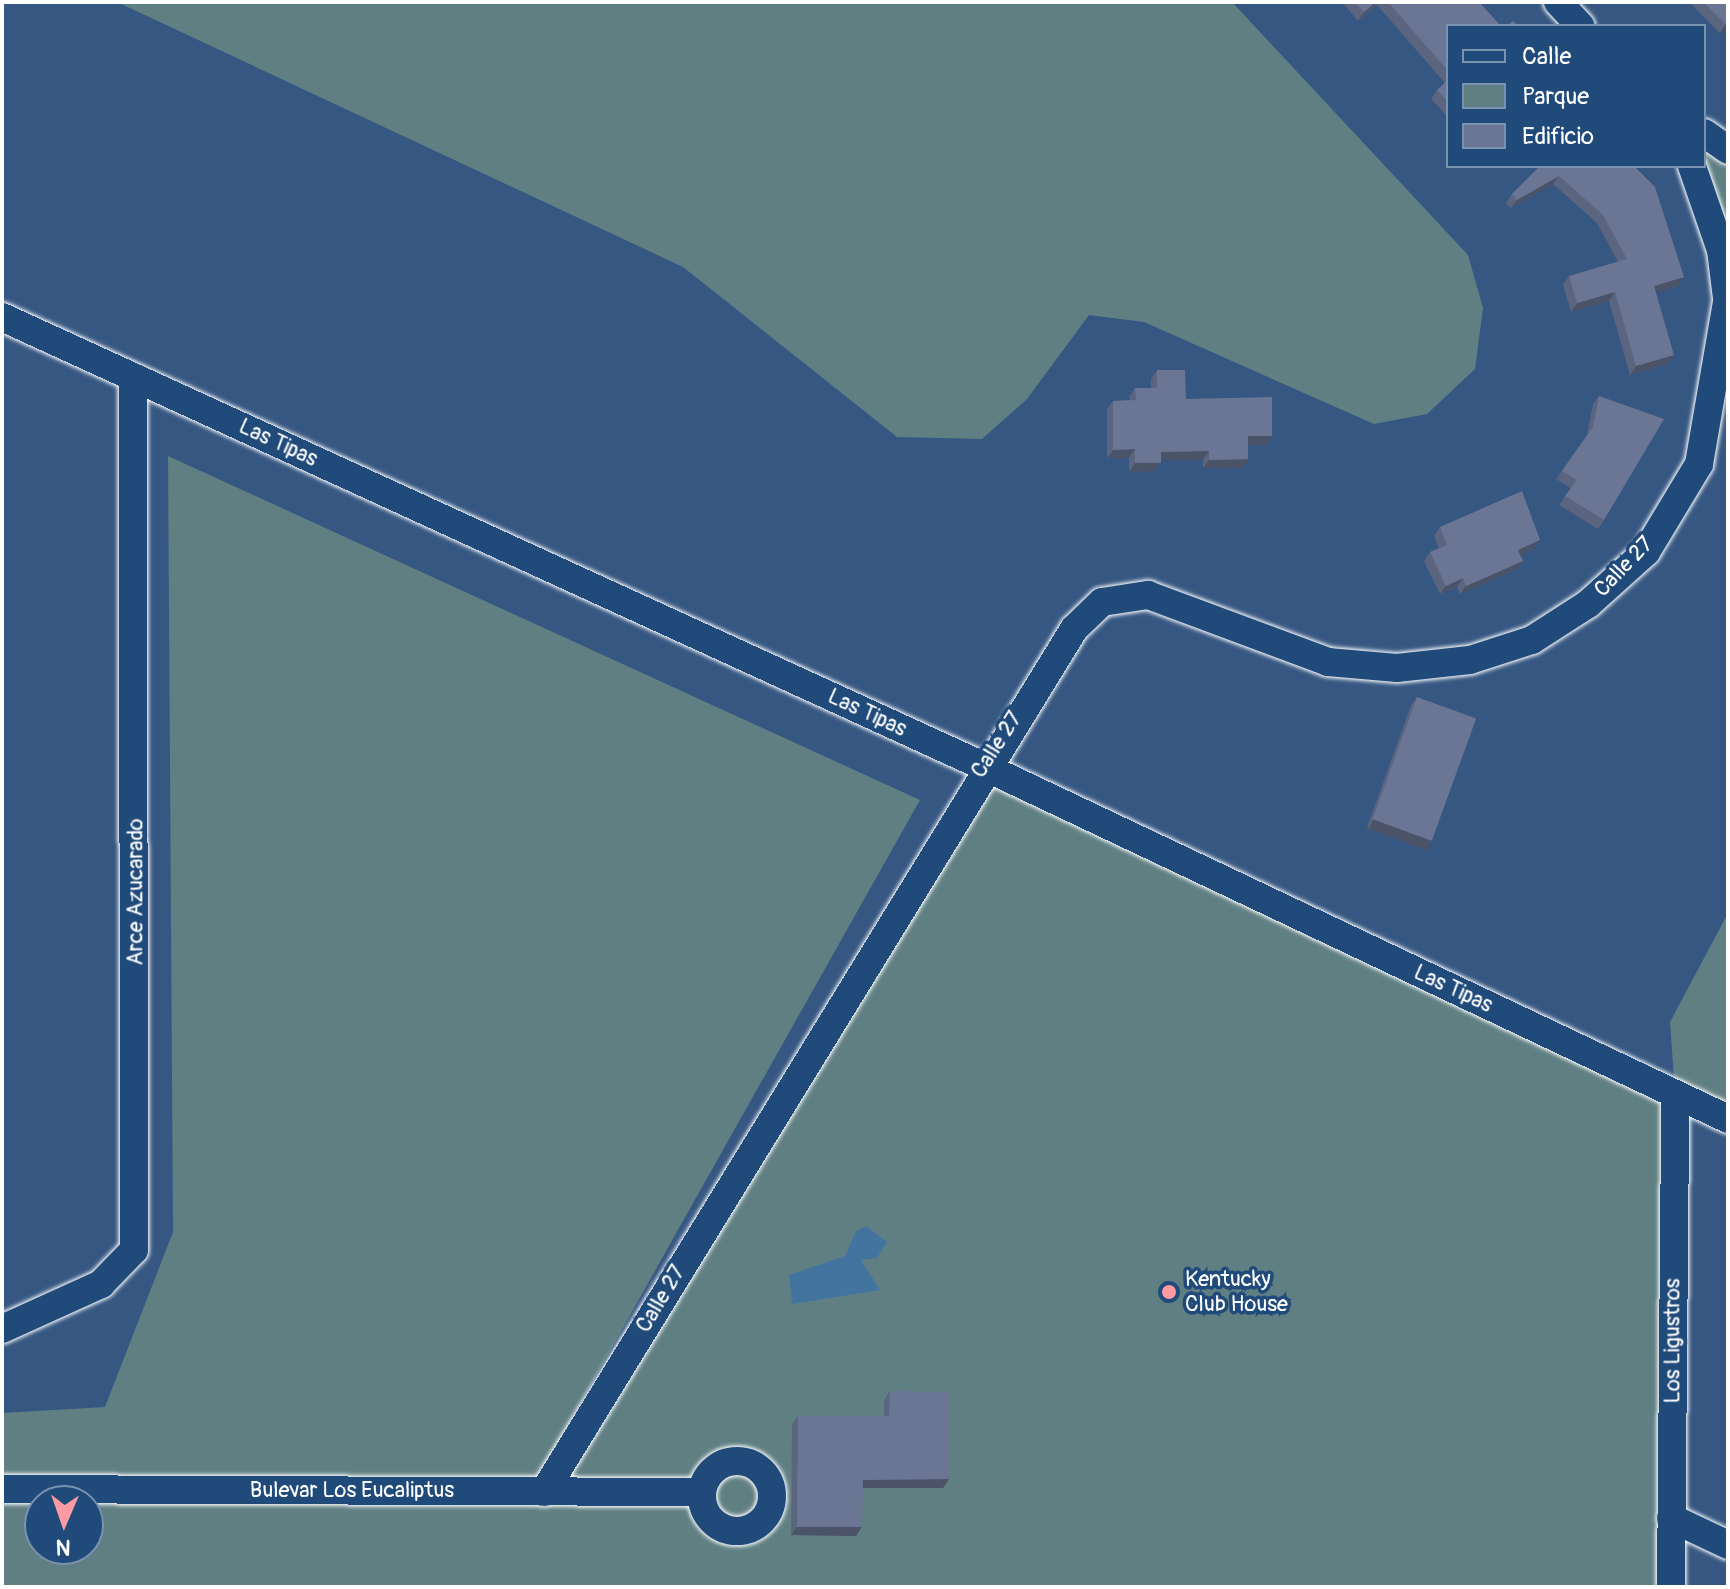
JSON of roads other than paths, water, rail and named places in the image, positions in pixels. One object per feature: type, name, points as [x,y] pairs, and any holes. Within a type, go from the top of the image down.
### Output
[{"type":"street","points":[[1558,2],[1578,24]]},
{"type":"street","points":[[1706,134],[1728,150]]},
{"type":"street","name":"Calle 27","points":[[544,1492],[983,766],[1074,629],[1102,602],[1148,595],[1328,662],[1397,668],[1470,660],[1532,640],[1588,604],[1646,552],[1699,464],[1726,333],[1727,297],[1721,250],[1693,168]]},
{"type":"street","name":"Las Tipas","points":[[2,317],[983,766],[1728,1119]]},
{"type":"street","name":"Arce Azucarado","points":[[2,1329],[101,1284],[134,1250],[133,377]]},
{"type":"street","name":"Calle 27","points":[[1699,464],[1728,444]]},
{"type":"street","name":"Los Ligustros","points":[[1671,1587],[1675,1095]]},
{"type":"street","name":"Bulevar Los Eucaliptus","points":[[2,1489],[702,1492]]},
{"type":"street","points":[[1671,1518],[1728,1545]]},
{"type":"water","points":[[866,1226],[887,1242],[877,1258],[861,1260],[880,1290],[792,1304],[789,1275],[845,1256],[856,1231]]},
{"type":"place","name":"Kentucky Club House","points":[[1169,1292]]}]
